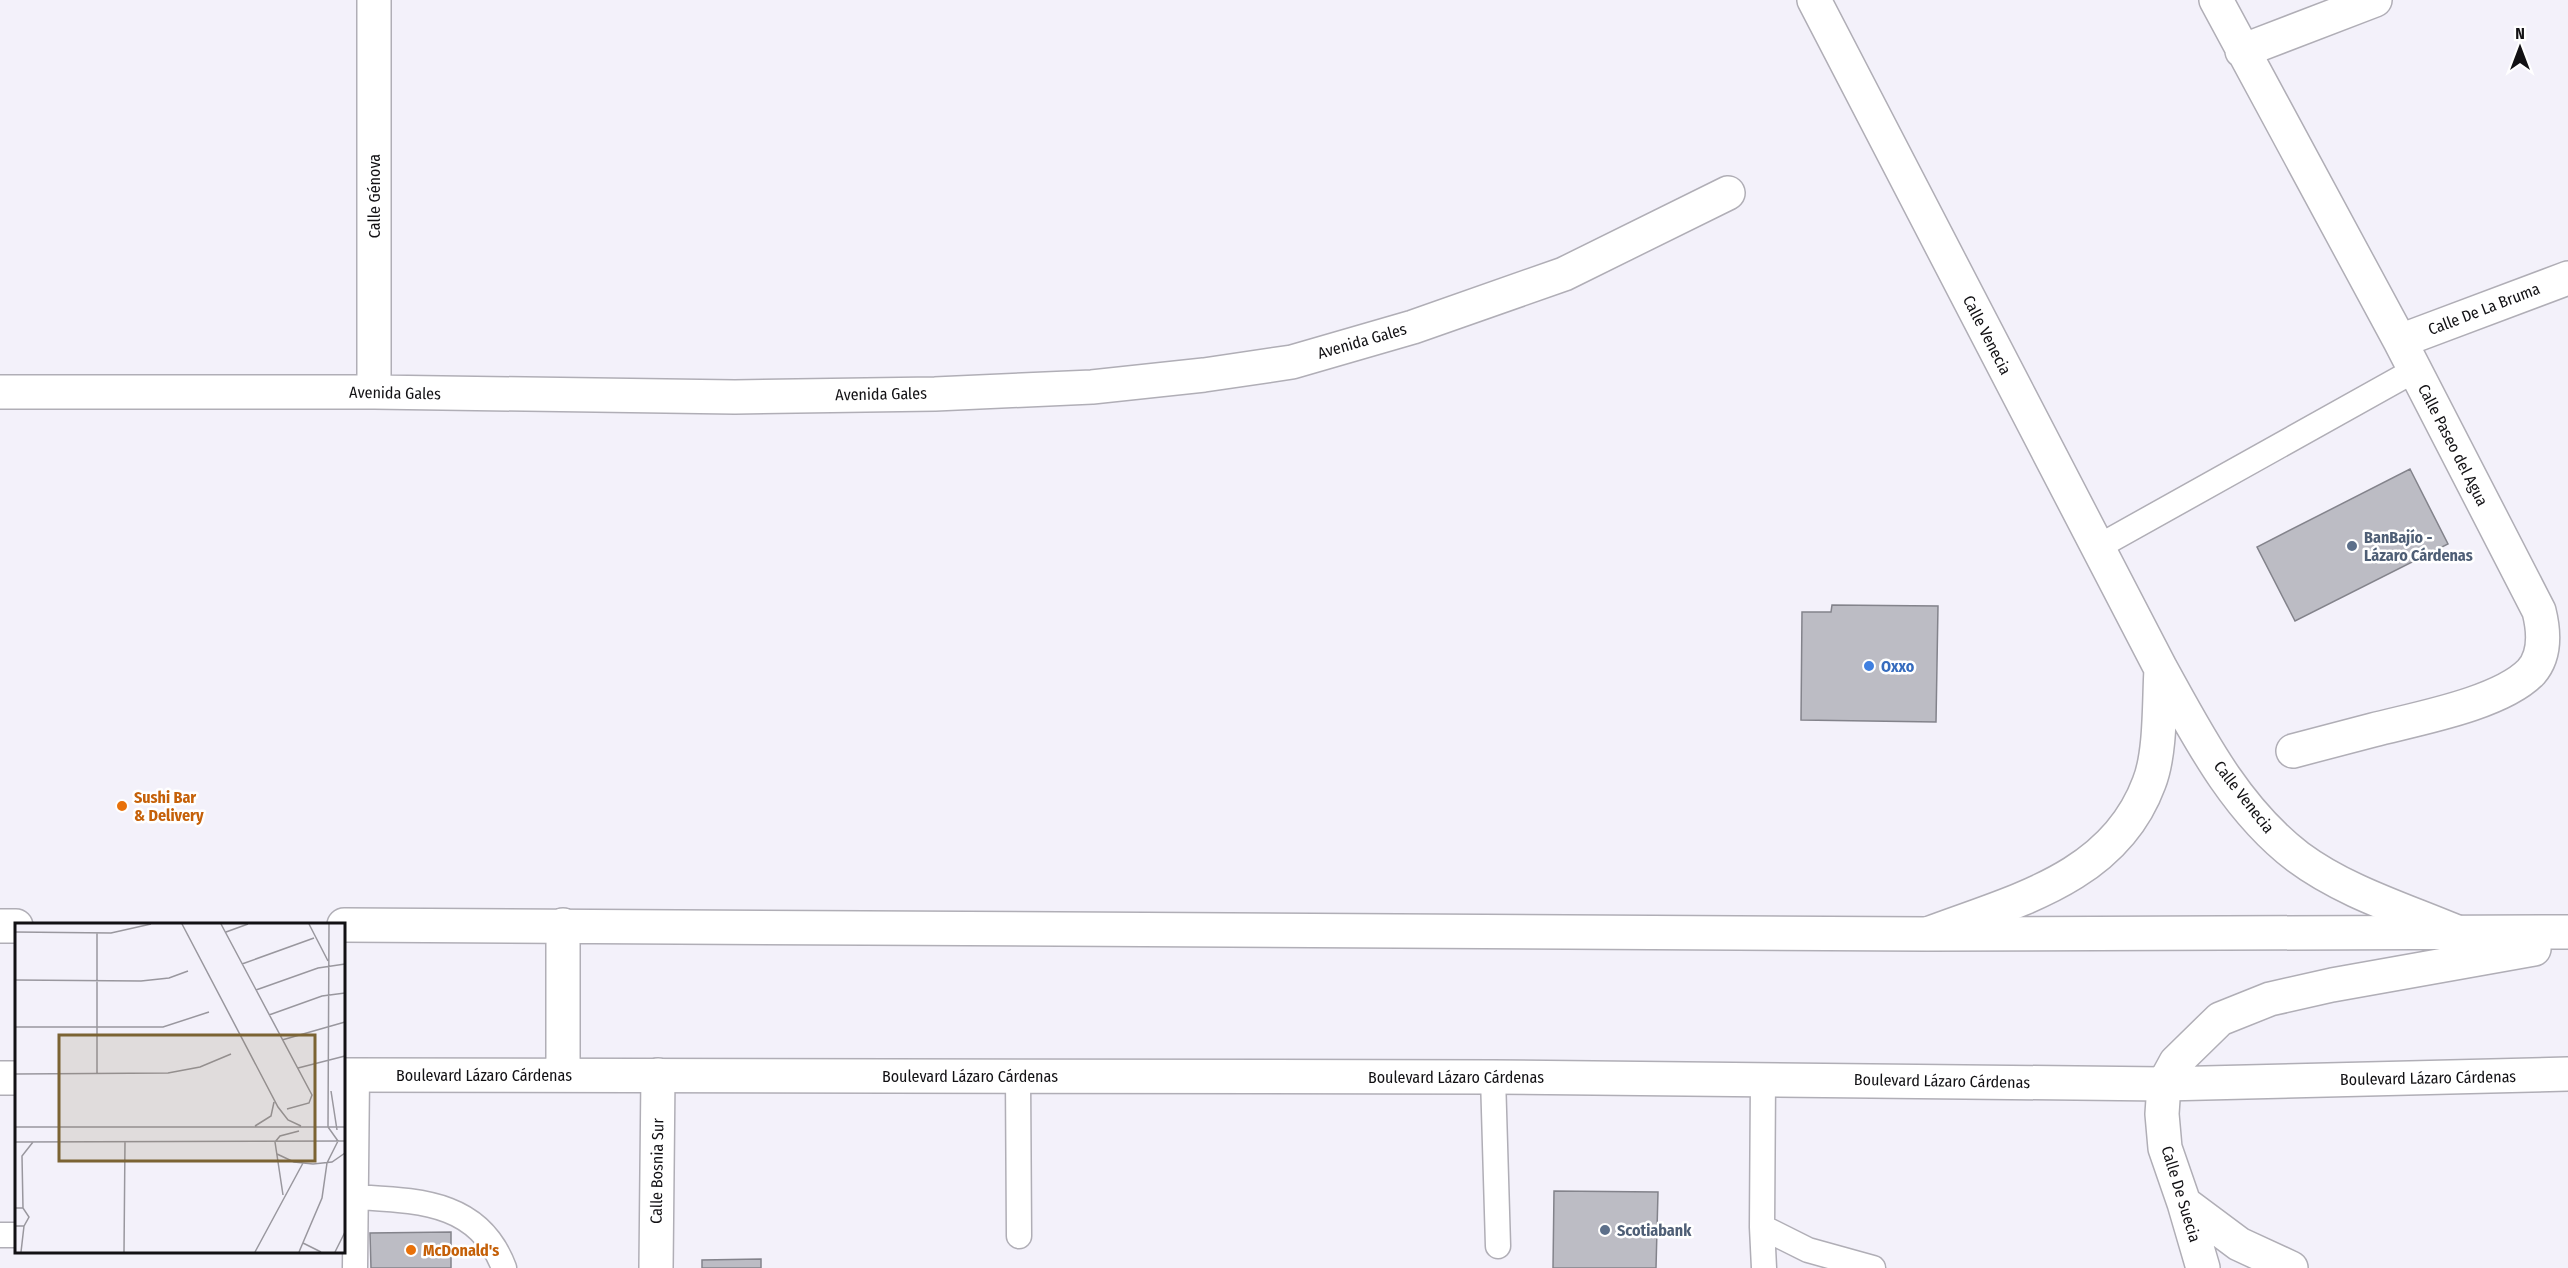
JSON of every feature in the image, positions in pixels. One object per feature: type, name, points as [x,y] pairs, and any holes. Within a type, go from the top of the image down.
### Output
[{"type":"street","name":"Calle Génova","points":[[374,0],[374,392]]},
{"type":"street","name":"Calle Venecia","points":[[1814,0],[2161,669],[2197,733],[2230,784],[2263,826],[2289,849],[2329,877],[2361,893],[2460,934]]},
{"type":"street","name":"Calle Paseo del Agua","points":[[2216,0],[2415,370],[2539,611],[2544,637],[2541,654],[2531,671],[2509,687],[2480,700],[2435,715],[2293,751]]},
{"type":"street","points":[[2242,51],[2375,0]]},
{"type":"street","name":"Avenida Gales","points":[[0,392],[374,392],[735,397],[935,394],[1092,387],[1204,375],[1292,362],[1413,327],[1564,274],[1728,193]]},
{"type":"street","name":"Calle De La Bruma","points":[[2400,341],[2568,278]]},
{"type":"street","points":[[1927,934],[2019,900],[2068,877],[2104,852],[2132,819],[2150,782],[2157,736],[2161,669]]},
{"type":"street","points":[[345,925],[1927,934],[2568,932]]},
{"type":"street","points":[[563,925],[563,1075]]},
{"type":"street","points":[[2164,1084],[2175,1062],[2220,1019],[2270,999],[2568,943]]},
{"type":"street","name":"Boulevard Lázaro Cárdenas","points":[[350,1075],[1493,1077],[2164,1084],[2568,1074]]},
{"type":"street","name":"Calle Bosnia Sur","points":[[656,1268],[658,1075]]},
{"type":"street","name":"Calle De Suecia","points":[[2164,1084],[2162,1114],[2165,1148],[2203,1268]]},
{"type":"street","points":[[2184,1203],[2239,1244],[2291,1268]]},
{"type":"lane","points":[[2098,548],[2415,370]]},
{"type":"lane","points":[[350,1075],[357,1197],[355,1268]]},
{"type":"lane","points":[[1018,1077],[1019,1236]]},
{"type":"lane","points":[[1493,1077],[1498,1246]]},
{"type":"lane","points":[[1762,1079],[1764,1268]]},
{"type":"lane","points":[[357,1197],[428,1203],[457,1213],[480,1228],[497,1248],[504,1268]]},
{"type":"lane","points":[[1762,1227],[1808,1250],[1873,1268]]},
{"type":"building","name":"BanBajío - Lázaro Cárdenas","points":[[2410,469],[2448,544],[2295,621],[2257,547]]},
{"type":"building","name":"Oxxo","points":[[1832,605],[1938,606],[1936,722],[1801,720],[1802,612],[1831,612]]},
{"type":"building","name":"Scotiabank","points":[[1554,1191],[1658,1192],[1656,1268],[1553,1268]]},
{"type":"building","name":"McDonald's","points":[[451,1232],[451,1268],[371,1268],[370,1233]]},
{"type":"building","points":[[761,1259],[761,1268],[702,1268],[702,1260]]},
{"type":"place","name":"BanBajío - Lázaro Cárdenas","points":[[2352,546]]},
{"type":"place","name":"Oxxo","points":[[1869,666]]},
{"type":"place","name":"Sushi Bar & Delivery","points":[[122,806]]},
{"type":"place","name":"Scotiabank","points":[[1605,1230]]},
{"type":"place","name":"McDonald's","points":[[411,1250]]}]
